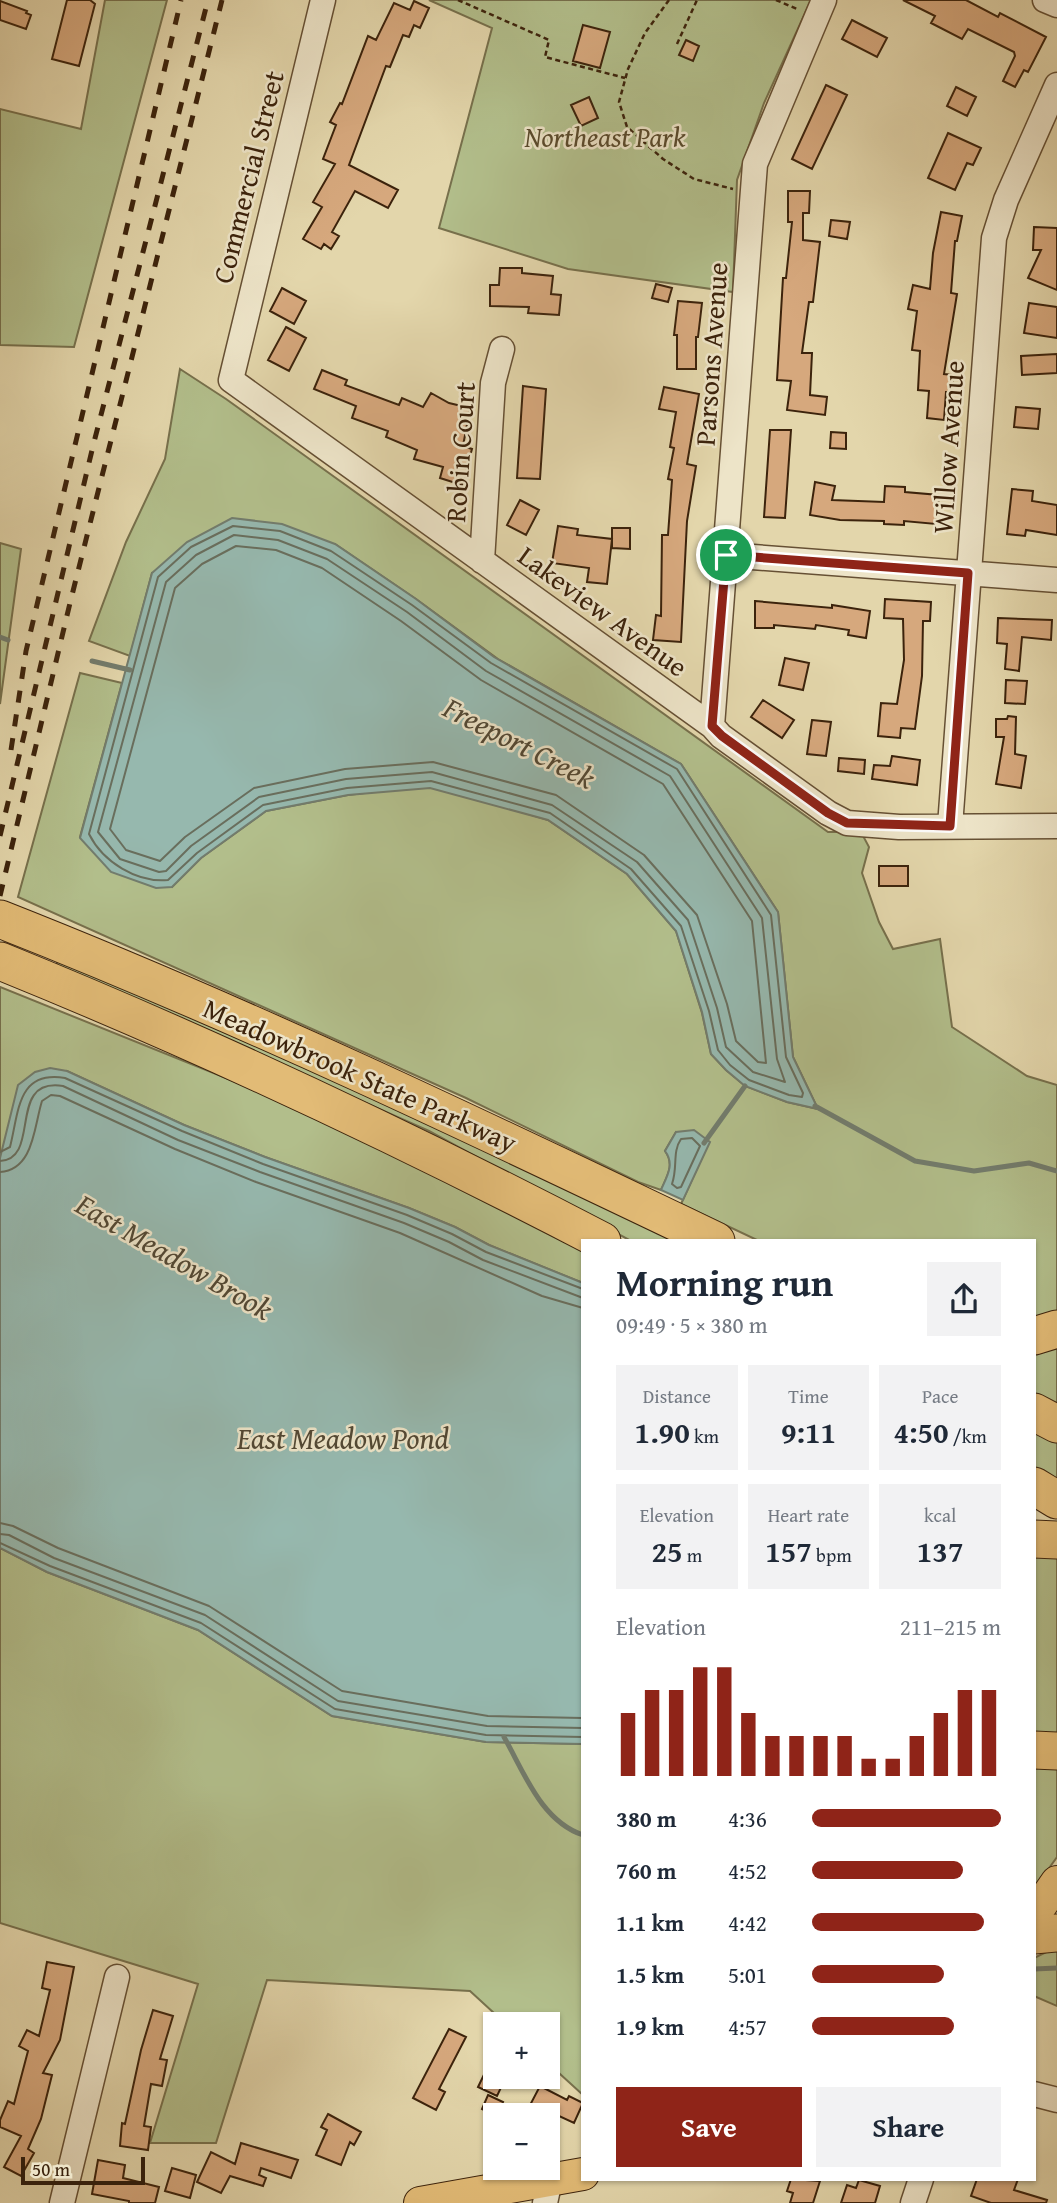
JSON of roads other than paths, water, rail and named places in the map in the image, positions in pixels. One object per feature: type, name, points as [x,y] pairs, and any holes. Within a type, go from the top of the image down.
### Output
[{"type":"highway","name":"Meadowbrook State Parkway","points":[[0,919],[127,969],[436,1107],[712,1239]]},
{"type":"highway","name":"Meadowbrook State Parkway","points":[[13,966],[229,1060],[451,1162],[598,1239]]},
{"type":"highway","points":[[1036,1335],[1057,1329]]},
{"type":"highway","points":[[1036,1413],[1057,1424]]},
{"type":"highway","points":[[1036,1487],[1057,1500]]},
{"type":"highway","points":[[1036,1539],[1057,1539]]},
{"type":"highway","points":[[1036,1750],[1057,1751]]},
{"type":"highway","points":[[1036,1935],[1057,1933]]},
{"type":"main road","points":[[1036,1912],[1057,1882]]},
{"type":"main road","points":[[439,2201],[547,2191],[581,2175]]},
{"type":"street","name":"Commercial Street","points":[[233,370],[323,0]]},
{"type":"street","name":"Parsons Avenue","points":[[712,726],[755,164],[824,0]]},
{"type":"street","points":[[1045,0],[1057,5]]},
{"type":"street","name":"Willow Avenue","points":[[950,826],[994,238],[1006,200],[1057,85]]},
{"type":"street","name":"Robin Court","points":[[482,561],[493,383],[502,349]]},
{"type":"street","name":"Lakeview Avenue","points":[[233,370],[231,380],[712,726],[828,813],[847,823],[1057,826]]},
{"type":"street","points":[[726,555],[1057,580]]},
{"type":"street","points":[[62,2203],[117,1977]]},
{"type":"street","points":[[1036,2095],[1057,2101]]},
{"type":"street","points":[[913,2203],[919,2181]]},
{"type":"water","points":[[232,518],[282,524],[335,544],[494,657],[681,764],[778,912],[793,1057],[818,1109],[787,1102],[745,1086],[711,1054],[702,1012],[676,931],[627,874],[548,820],[430,788],[348,795],[266,811],[201,858],[172,887],[156,888],[111,872],[80,838],[152,573],[187,542]]},
{"type":"water","name":"East Meadow Pond","points":[[50,1068],[67,1071],[184,1125],[409,1208],[489,1245],[581,1282],[581,1744],[486,1742],[332,1716],[198,1630],[47,1572],[0,1548],[0,1158],[18,1085],[35,1072]]},
{"type":"water","points":[[694,1130],[710,1142],[683,1200],[661,1190],[670,1165],[665,1151],[676,1132]]},
{"type":"waterway","name":"Freeport Creek","points":[[0,637],[8,640]]},
{"type":"waterway","name":"Freeport Creek","points":[[92,661],[130,670]]},
{"type":"waterway","points":[[704,1143],[745,1086]]},
{"type":"waterway","name":"East Meadow Brook","points":[[815,1106],[915,1161],[974,1171],[1029,1163],[1057,1171]]},
{"type":"waterway","points":[[504,1737],[545,1807],[556,1819],[581,1834]]},
{"type":"waterway","points":[[1036,1969],[1057,1968]]},
{"type":"railway","points":[[11,750],[26,651],[181,0]]},
{"type":"railway","points":[[0,836],[93,446],[208,0]]},
{"type":"railway","points":[[0,896],[70,603],[222,0]]},
{"type":"park label","name":"Northeast Park","points":[[605,137]]}]
